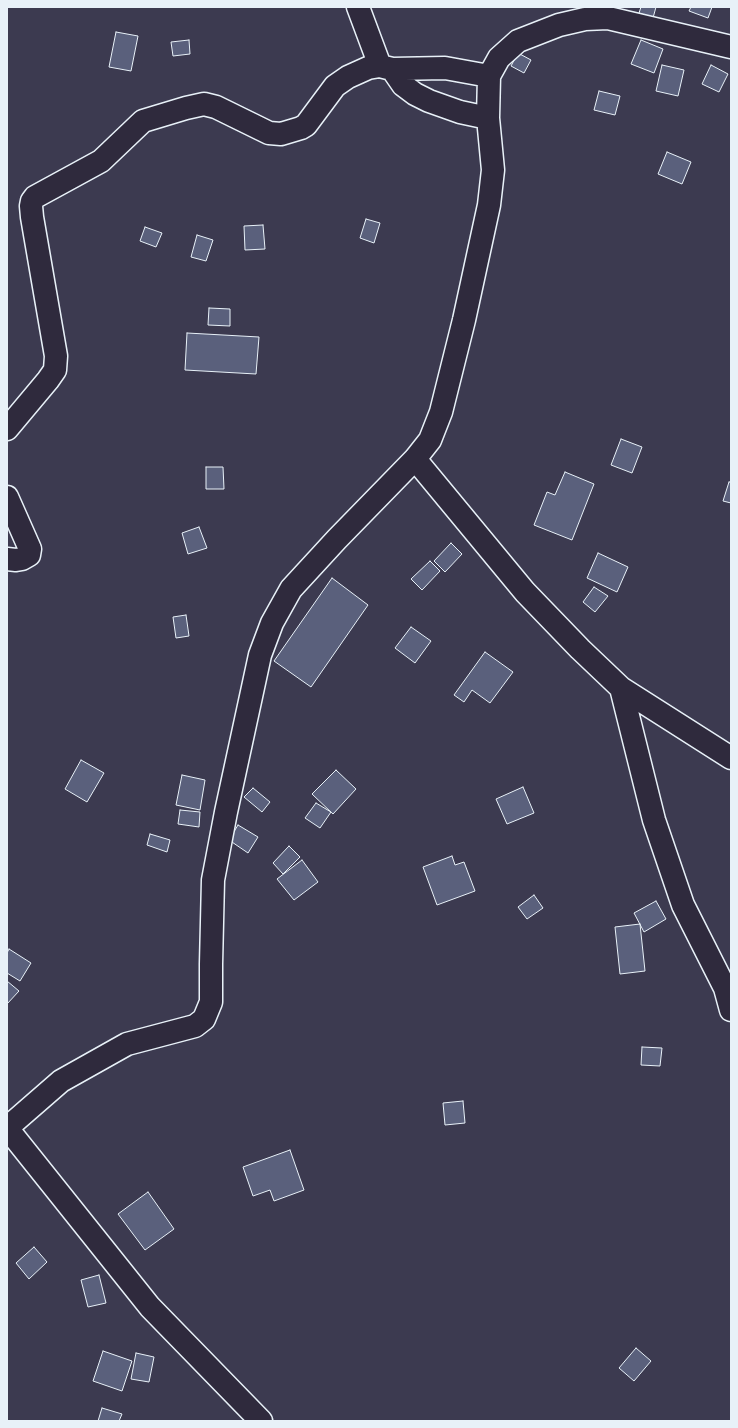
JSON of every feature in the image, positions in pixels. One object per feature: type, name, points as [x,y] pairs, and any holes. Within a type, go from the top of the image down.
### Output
[{"type":"street","points":[[358,7],[386,68],[403,84],[416,94],[429,101],[460,112],[488,118]]},
{"type":"street","points":[[261,1421],[150,1307],[7,1128],[61,1081],[127,1044],[195,1026],[204,1019],[211,1002],[213,880],[226,812],[262,649],[272,623],[291,589],[337,539],[415,459],[430,440],[441,412],[464,320],[489,205],[493,170],[488,118],[489,76],[499,58],[518,41],[559,25],[584,19],[608,18],[731,47]]},
{"type":"street","points":[[7,429],[55,370],[56,356],[31,206],[35,197],[101,161],[143,121],[186,108],[204,104],[209,105],[259,128],[274,134],[281,134],[302,128],[306,125],[335,86],[348,77],[368,68],[445,68],[489,76]]},
{"type":"street","points":[[415,459],[525,592],[580,649],[621,688],[731,758]]},
{"type":"street","points":[[7,496],[30,549],[29,555],[22,559],[7,559]]},
{"type":"street","points":[[621,688],[656,828],[683,905],[725,988],[731,1010]]},
{"type":"building","points":[[641,7],[656,7],[653,18],[639,13]]},
{"type":"building","points":[[691,7],[712,7],[708,18],[689,11]]},
{"type":"building","points":[[116,32],[138,36],[131,71],[109,67]]},
{"type":"building","points":[[189,40],[190,54],[173,56],[171,42]]},
{"type":"building","points":[[641,40],[663,49],[654,73],[631,64]]},
{"type":"building","points":[[518,53],[531,60],[524,73],[511,66]]},
{"type":"building","points":[[662,65],[684,70],[678,96],[656,91]]},
{"type":"building","points":[[711,65],[728,74],[719,92],[702,84]]},
{"type":"building","points":[[599,91],[620,96],[615,115],[594,110]]},
{"type":"building","points":[[667,152],[691,162],[682,184],[658,174]]},
{"type":"building","points":[[366,219],[380,223],[374,243],[360,238]]},
{"type":"building","points":[[263,225],[265,249],[245,250],[244,226]]},
{"type":"building","points":[[145,227],[162,233],[156,247],[140,241]]},
{"type":"building","points":[[197,235],[213,240],[206,261],[191,257]]},
{"type":"building","points":[[209,308],[230,309],[230,326],[208,325]]},
{"type":"building","points":[[187,333],[259,337],[256,374],[185,370]]},
{"type":"building","points":[[621,439],[642,447],[632,473],[611,465]]},
{"type":"building","points":[[206,467],[223,467],[224,489],[206,489]]},
{"type":"building","points":[[565,472],[594,484],[572,540],[534,525],[547,492],[555,495]]},
{"type":"building","points":[[729,482],[731,482],[731,503],[723,501]]},
{"type":"building","points":[[199,527],[207,548],[188,554],[182,533]]},
{"type":"building","points":[[451,543],[462,554],[445,572],[434,561]]},
{"type":"building","points":[[598,553],[628,567],[617,592],[587,578]]},
{"type":"building","points":[[430,561],[440,571],[422,590],[411,579]]},
{"type":"building","points":[[332,578],[368,605],[311,687],[274,661]]},
{"type":"building","points":[[594,587],[608,596],[595,612],[583,602]]},
{"type":"building","points":[[186,615],[189,636],[176,638],[173,617]]},
{"type":"building","points":[[411,627],[431,641],[415,663],[395,648]]},
{"type":"building","points":[[485,652],[513,672],[490,703],[472,690],[464,702],[454,695]]},
{"type":"building","points":[[81,760],[104,773],[87,802],[65,789]]},
{"type":"building","points":[[336,770],[356,789],[333,814],[312,794]]},
{"type":"building","points":[[182,775],[205,780],[200,810],[176,805]]},
{"type":"building","points":[[523,787],[534,813],[507,824],[496,799]]},
{"type":"building","points":[[253,788],[270,802],[262,812],[244,797]]},
{"type":"building","points":[[316,803],[331,812],[320,828],[305,818]]},
{"type":"building","points":[[180,810],[200,812],[199,827],[178,824]]},
{"type":"building","points":[[238,825],[258,837],[248,853],[229,840]]},
{"type":"building","points":[[150,834],[170,840],[167,852],[147,845]]},
{"type":"building","points":[[289,846],[300,857],[283,874],[273,863]]},
{"type":"building","points":[[452,856],[455,865],[464,862],[475,891],[437,905],[423,867]]},
{"type":"building","points":[[302,860],[318,882],[294,900],[277,879]]},
{"type":"building","points":[[534,895],[543,908],[527,919],[518,907]]},
{"type":"building","points":[[656,901],[666,919],[644,932],[634,913]]},
{"type":"building","points":[[640,924],[645,971],[620,974],[615,927]]},
{"type":"building","points":[[9,949],[31,963],[20,981],[7,973],[7,953]]},
{"type":"building","points":[[7,981],[19,991],[7,1004]]},
{"type":"building","points":[[642,1047],[662,1048],[660,1066],[641,1065]]},
{"type":"building","points":[[463,1101],[465,1123],[445,1125],[443,1103]]},
{"type":"building","points":[[290,1150],[304,1190],[274,1201],[270,1190],[253,1196],[243,1167]]},
{"type":"building","points":[[148,1192],[174,1229],[145,1250],[118,1214]]},
{"type":"building","points":[[34,1247],[47,1262],[29,1279],[16,1263]]},
{"type":"building","points":[[99,1275],[106,1303],[88,1307],[81,1280]]},
{"type":"building","points":[[636,1348],[651,1361],[634,1381],[619,1368]]},
{"type":"building","points":[[103,1351],[132,1361],[122,1391],[93,1381]]},
{"type":"building","points":[[136,1353],[154,1357],[149,1382],[131,1379]]},
{"type":"building","points":[[102,1408],[122,1414],[119,1421],[98,1421]]}]
